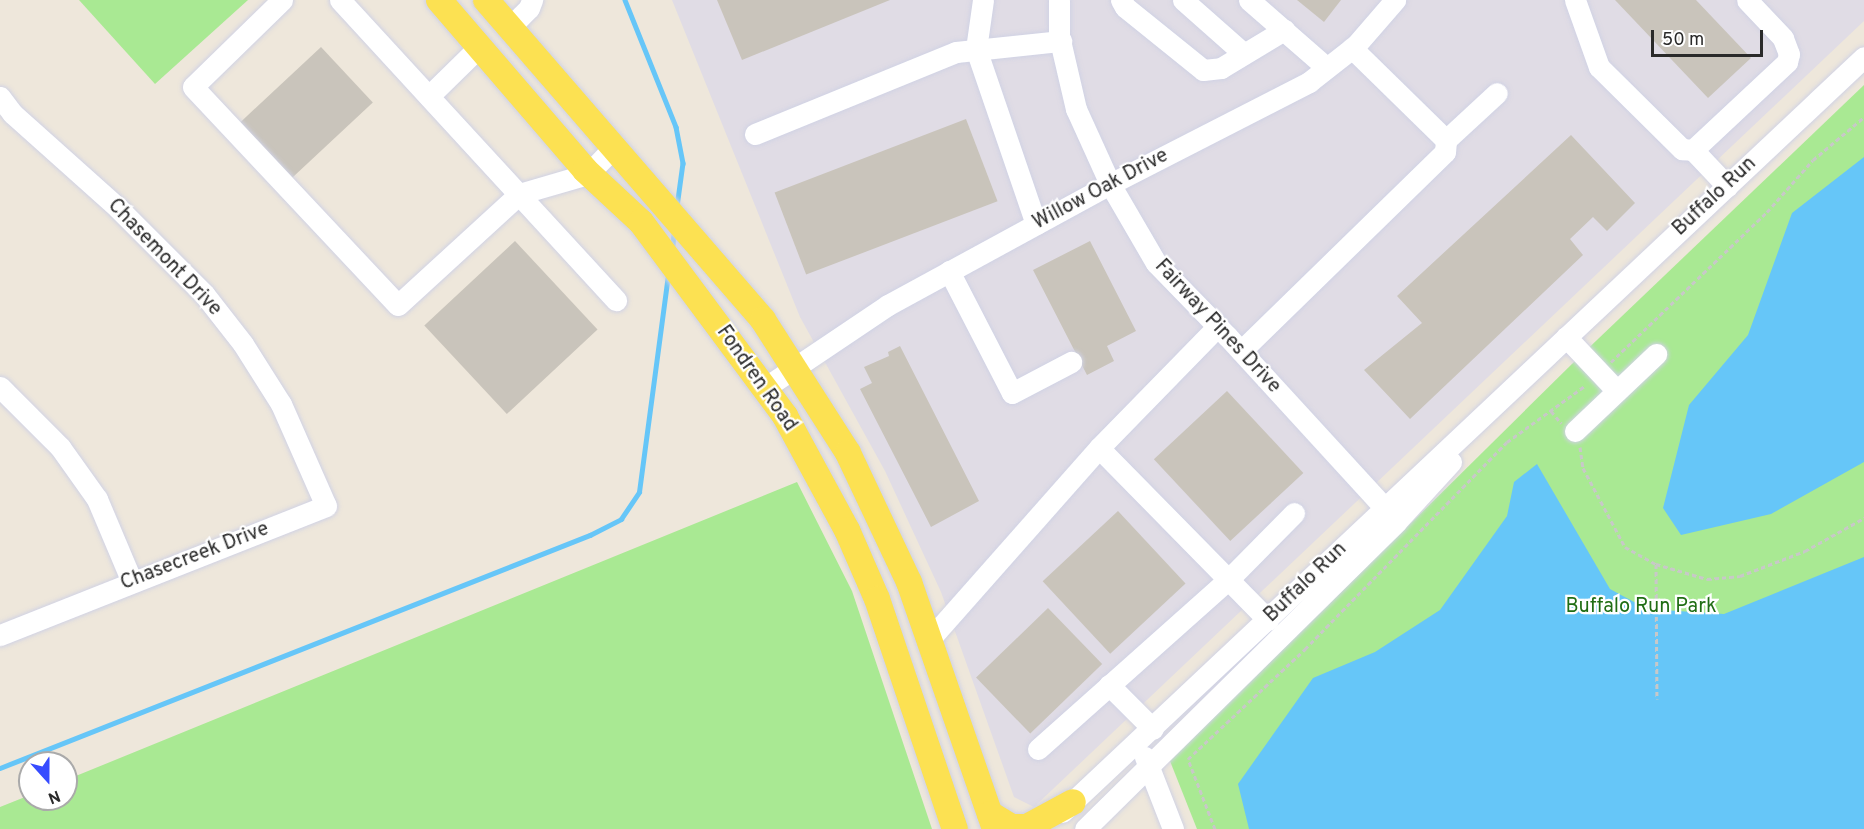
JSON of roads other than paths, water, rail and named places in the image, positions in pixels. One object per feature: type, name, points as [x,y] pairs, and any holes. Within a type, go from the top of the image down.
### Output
[{"type":"main road","name":"Fondren Road","points":[[439,0],[588,174],[641,222],[785,416],[847,530],[877,599],[955,829]]},
{"type":"main road","name":"Fondren Road","points":[[499,14],[763,320],[848,453],[909,582],[992,822]]},
{"type":"main road","points":[[476,43],[499,14]]},
{"type":"main road","points":[[877,599],[909,582]]},
{"type":"main road","points":[[992,822],[1012,827],[1027,827],[1073,802]]},
{"type":"street","points":[[282,0],[193,87],[398,305],[519,194],[588,174],[614,147]]},
{"type":"street","points":[[340,0],[616,300]]},
{"type":"street","points":[[499,14],[529,8],[532,0]]},
{"type":"street","points":[[983,0],[976,49],[1036,224]]},
{"type":"street","name":"Fairway Pines Drive","points":[[1059,0],[1060,40],[1076,108],[1110,184],[1156,263],[1241,351],[1390,515]]},
{"type":"street","points":[[1121,0],[1125,6],[1203,70],[1221,68],[1284,30]]},
{"type":"street","points":[[1183,0],[1244,54]]},
{"type":"street","points":[[1249,0],[1328,68]]},
{"type":"street","name":"Willow Oak Drive","points":[[763,388],[888,305],[1110,184],[1309,82],[1352,48],[1395,0]]},
{"type":"street","points":[[1575,0],[1599,67],[1682,149],[1693,150],[1727,186]]},
{"type":"street","points":[[1693,150],[1787,62],[1789,54],[1783,38],[1747,0]]},
{"type":"street","points":[[755,134],[956,52],[1060,40]]},
{"type":"street","points":[[429,96],[476,43]]},
{"type":"street","points":[[1352,48],[1446,140]]},
{"type":"street","name":"Buffalo Run","points":[[1091,827],[1390,515],[1566,337],[1864,57]]},
{"type":"street","points":[[1241,351],[1444,152],[1446,140],[1497,93]]},
{"type":"street","name":"Chasemont Drive","points":[[4,111],[118,208],[204,294],[243,344],[281,404],[298,442]]},
{"type":"street","points":[[949,271],[1012,393],[1071,362]]},
{"type":"street","points":[[929,639],[1099,448],[1218,327]]},
{"type":"street","points":[[1566,337],[1617,391]]},
{"type":"street","points":[[1571,433],[1656,354]]},
{"type":"street","points":[[0,387],[60,447],[97,499],[132,582]]},
{"type":"street","name":"Chasecreek Drive","points":[[0,635],[326,506],[298,442]]},
{"type":"street","points":[[1099,448],[1268,620]]},
{"type":"street","points":[[1038,749],[1228,580],[1294,513]]},
{"type":"street","name":"Buffalo Run","points":[[1044,829],[1268,620],[1390,515]]},
{"type":"street","points":[[1109,685],[1146,736],[1149,768],[1173,829]]},
{"type":"water","points":[[1864,157],[1864,462],[1771,514],[1681,535],[1663,508],[1689,405],[1748,335],[1792,213]]},
{"type":"water","points":[[1537,464],[1610,589],[1647,609],[1724,614],[1864,557],[1864,829],[1249,829],[1238,784],[1313,678],[1375,652],[1440,610],[1507,516],[1514,482]]},
{"type":"waterway","points":[[625,0],[676,127],[683,163],[677,207]]},
{"type":"waterway","points":[[672,249],[674,230]]},
{"type":"waterway","points":[[0,768],[590,535],[621,519],[639,492],[668,275]]},
{"type":"park label","name":"Buffalo Run Park","points":[[1641,607]]}]
